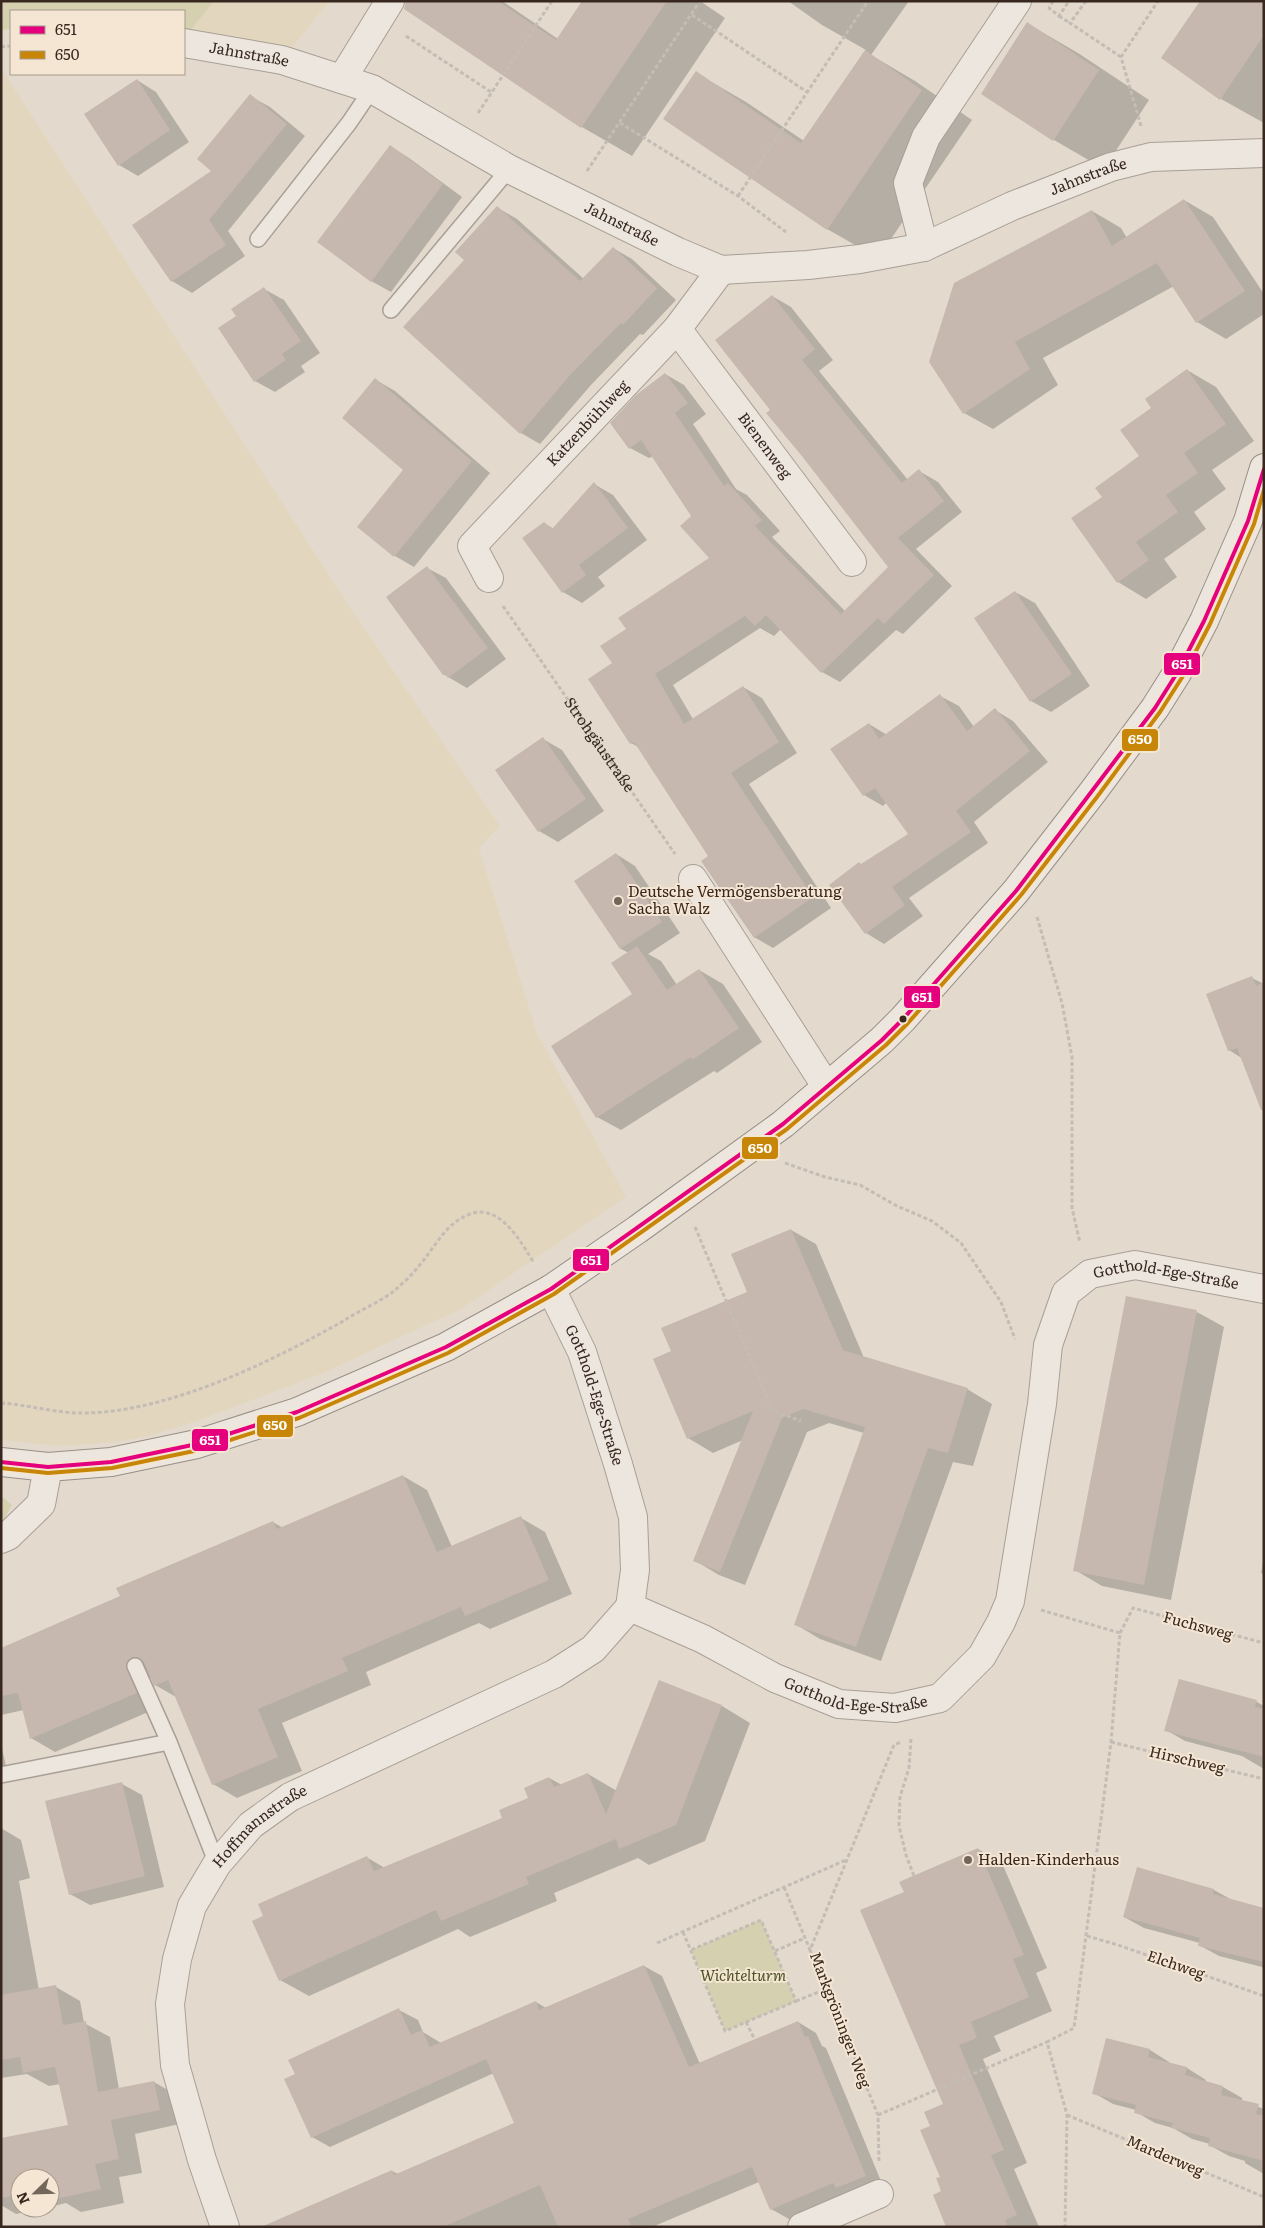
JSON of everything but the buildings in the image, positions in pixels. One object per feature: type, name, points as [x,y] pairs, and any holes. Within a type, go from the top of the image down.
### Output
[{"type":"street","points":[[342,79],[390,1]]},
{"type":"street","points":[[924,247],[908,182],[926,138],[1017,1]]},
{"type":"street","name":"Jahnstraße","points":[[185,43],[282,60],[372,89],[509,169],[678,252],[722,270],[808,265],[860,259],[924,247],[1012,206],[1111,167],[1151,157],[1264,153]]},
{"type":"street","name":"Katzenbühlweg","points":[[489,578],[472,546],[677,329],[722,270]]},
{"type":"street","name":"Bienenweg","points":[[677,329],[852,562]]},
{"type":"street","points":[[1,1462],[48,1467],[111,1462],[196,1444],[297,1412],[446,1347],[551,1289],[783,1124],[882,1040],[903,1019],[1016,891],[1155,708],[1177,673],[1204,621],[1248,521],[1264,468]]},
{"type":"street","points":[[692,879],[826,1086]]},
{"type":"street","name":"Gotthold-Ege-Straße","points":[[551,1289],[582,1352],[633,1516],[635,1570],[630,1607],[703,1639],[775,1678],[839,1704],[895,1708],[940,1698],[982,1656],[1001,1622],[1010,1601],[1042,1404],[1048,1344],[1066,1293],[1090,1274],[1135,1265],[1264,1289]]},
{"type":"street","points":[[1,1539],[8,1536],[41,1504],[48,1467]]},
{"type":"street","name":"Hoffmannstraße","points":[[225,2227],[202,2160],[175,2065],[170,2004],[177,1959],[192,1906],[217,1864],[251,1825],[290,1797],[554,1674],[593,1649],[630,1607]]},
{"type":"street","points":[[802,2227],[879,2194]]},
{"type":"lane","points":[[258,239],[349,123],[372,89]]},
{"type":"lane","points":[[391,310],[509,169]]},
{"type":"lane","points":[[135,1666],[169,1742],[217,1864]]},
{"type":"lane","points":[[1,1776],[169,1742]]},
{"type":"path","points":[[460,140],[552,1]]},
{"type":"path","points":[[569,198],[700,1]]},
{"type":"path","points":[[738,196],[868,1]]},
{"type":"path","points":[[1054,1],[1049,8],[1120,57],[1151,157]]},
{"type":"path","points":[[1059,16],[1069,1]]},
{"type":"path","points":[[1070,23],[1086,1]]},
{"type":"path","points":[[1120,57],[1158,1]]},
{"type":"path","points":[[692,14],[807,92]]},
{"type":"path","points":[[400,32],[491,92]]},
{"type":"path","points":[[620,122],[738,196],[803,244],[808,265]]},
{"type":"path","name":"Strohgäustraße","points":[[489,578],[505,611],[692,879]]},
{"type":"path","points":[[1016,891],[1039,920],[1062,1003],[1072,1057],[1072,1208],[1077,1234],[1090,1274]]},
{"type":"path","points":[[750,1148],[784,1163],[825,1177],[860,1184],[897,1206],[940,1226],[961,1243],[1001,1302],[1018,1347]]},
{"type":"path","points":[[682,1197],[772,1410],[800,1421]]},
{"type":"path","points":[[1,1403],[18,1404],[55,1413],[88,1414],[157,1402],[224,1379],[319,1335],[393,1292],[418,1267],[444,1231],[470,1214],[482,1212],[501,1219],[515,1233],[551,1289]]},
{"type":"path","points":[[878,2115],[1047,2042],[1074,2028],[1111,1742],[1120,1633],[1010,1601]]},
{"type":"path","name":"Fuchsweg","points":[[1120,1633],[1133,1608],[1264,1643]]},
{"type":"path","name":"Markgröninger Weg","points":[[879,2194],[878,2115],[810,1950],[894,1745],[911,1739],[927,1729],[940,1698]]},
{"type":"path","points":[[911,1739],[909,1768],[900,1796],[900,1826],[906,1855],[914,1876]]},
{"type":"path","name":"Hirschweg","points":[[1111,1742],[1264,1779]]},
{"type":"path","points":[[657,1943],[846,1860]]},
{"type":"path","points":[[784,1887],[810,1950]]},
{"type":"path","points":[[691,1950],[761,1920],[796,2001]]},
{"type":"path","points":[[683,1932],[725,2032],[826,1989]]},
{"type":"path","name":"Elchweg","points":[[1087,1936],[1264,1996]]},
{"type":"path","points":[[775,1951],[805,1938]]},
{"type":"path","points":[[746,2022],[754,2038]]},
{"type":"path","points":[[1047,2042],[1067,2115],[1065,2227]]},
{"type":"path","name":"Marderweg","points":[[1067,2115],[1264,2197]]},
{"type":"shaded area","points":[[214,1],[329,1],[291,49],[190,31]]},
{"type":"shaded area","points":[[1,68],[351,609],[500,826],[479,848],[537,1033],[626,1197],[461,1309],[321,1374],[200,1420],[149,1436],[115,1442],[58,1446],[1,1440]]},
{"type":"green space","points":[[1,1],[214,1],[190,31],[185,31],[185,10],[10,10],[10,29],[1,30]]},
{"type":"green space","points":[[1,1496],[12,1505],[1,1525]]},
{"type":"green space","name":"Wichtelturm","points":[[761,1920],[796,2001],[725,2031],[691,1950]]},
{"type":"transit line","name":"651","points":[[1,1462],[48,1467],[111,1462],[197,1444],[297,1412],[446,1347],[551,1289],[783,1124],[882,1040],[903,1019],[1016,891],[1155,708],[1177,673],[1204,621],[1248,521],[1264,469]]},
{"type":"transit line","name":"650","points":[[1,1468],[48,1473],[112,1468],[199,1450],[299,1418],[448,1353],[554,1294],[787,1129],[886,1045],[908,1023],[1021,895],[1097,797],[1160,712],[1183,676],[1210,624],[1254,524],[1264,490]]},
{"type":"place","name":"Deutsche Vermögensberatung Sacha Walz","points":[[618,901]]},
{"type":"place","name":"Halden-Kinderhaus","points":[[968,1860]]}]
